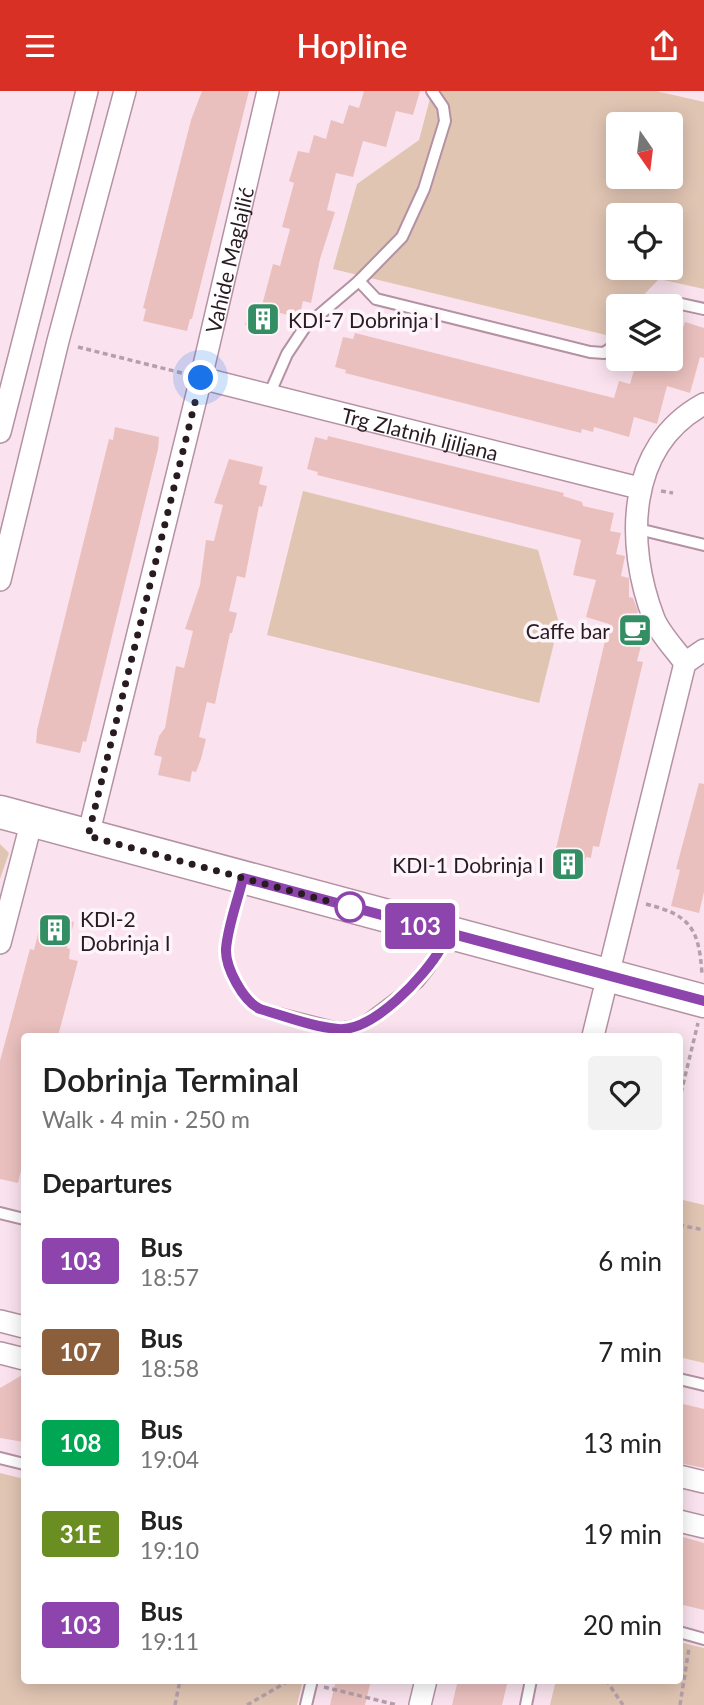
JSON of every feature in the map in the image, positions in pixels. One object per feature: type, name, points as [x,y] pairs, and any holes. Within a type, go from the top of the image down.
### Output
[{"type":"street","points":[[0,432],[87,91]]},
{"type":"street","points":[[0,580],[58,341],[125,91]]},
{"type":"street","name":"Vahide Maglajlić","points":[[88,836],[201,378],[268,91]]},
{"type":"street","name":"Trg Zlatnih ljiljana","points":[[201,378],[639,488]]},
{"type":"street","points":[[685,663],[654,621],[635,528],[639,488],[654,449],[683,415],[704,404]]},
{"type":"street","points":[[594,1033],[610,977],[685,663],[704,650]]},
{"type":"street","points":[[0,812],[704,1001]]},
{"type":"street","points":[[0,943],[32,820]]},
{"type":"street","points":[[0,1321],[21,1326]]},
{"type":"street","points":[[0,1353],[21,1358]]},
{"type":"street","points":[[683,1477],[704,1482]]},
{"type":"street","points":[[683,1522],[704,1527]]},
{"type":"street","points":[[420,1705],[425,1684]]},
{"type":"lane","points":[[269,395],[286,354],[305,327],[359,281],[402,236],[424,189],[445,121],[443,107],[432,91]]},
{"type":"lane","points":[[359,281],[376,299],[590,352],[606,352]]},
{"type":"lane","points":[[683,304],[704,309]]},
{"type":"lane","points":[[635,528],[704,545]]},
{"type":"lane","points":[[243,878],[226,951],[241,995],[248,1003],[260,1009],[339,1029],[362,1025],[418,982],[429,968],[447,933]]},
{"type":"lane","points":[[0,1213],[21,1218]]},
{"type":"lane","points":[[683,1380],[704,1385]]},
{"type":"lane","points":[[0,1458],[21,1463]]},
{"type":"lane","points":[[683,1633],[704,1639]]},
{"type":"lane","points":[[306,1705],[311,1684]]},
{"type":"lane","points":[[526,1705],[530,1684]]},
{"type":"path","points":[[58,341],[201,378]]},
{"type":"path","points":[[627,902],[673,911],[687,920],[696,940],[704,1001],[683,1085]]},
{"type":"path","points":[[683,1226],[704,1230]]},
{"type":"path","points":[[680,1705],[692,1635]]},
{"type":"path","points":[[175,1705],[179,1684]]},
{"type":"path","points":[[247,1705],[283,1684]]},
{"type":"path","points":[[319,1684],[397,1705]]},
{"type":"path","points":[[609,1684],[623,1705]]},
{"type":"shaded area","points":[[432,91],[656,91],[704,102],[704,289],[664,280],[683,280],[683,203],[606,203],[606,280],[658,280],[645,294],[606,294],[606,335],[333,269],[357,184],[419,140]]},
{"type":"shaded area","points":[[303,491],[538,550],[559,623],[539,703],[267,635]]},
{"type":"shaded area","points":[[0,844],[9,853],[0,879]]},
{"type":"shaded area","points":[[683,1200],[704,1205],[704,1363],[683,1358]]},
{"type":"shaded area","points":[[0,1473],[21,1478],[21,1684],[302,1684],[297,1705],[0,1705]]},
{"type":"shaded area","points":[[683,1643],[704,1648],[704,1705],[550,1705],[555,1684],[683,1684]]},
{"type":"building","points":[[202,91],[249,91],[187,331],[143,321],[146,309],[143,308],[191,120]]},
{"type":"building","points":[[364,91],[420,91],[413,115],[396,111],[386,147],[363,141],[353,177],[336,173],[327,210],[335,212],[320,259],[311,303],[303,301],[299,318],[280,313],[275,332],[245,325],[250,307],[261,309],[273,264],[280,266],[290,229],[282,227],[294,183],[289,181],[298,151],[309,153],[314,135],[326,139],[331,120],[343,124],[349,105],[359,108]]},
{"type":"building","points":[[685,322],[704,328],[704,358],[700,357],[690,393],[667,386],[657,424],[634,417],[629,437],[594,427],[593,432],[582,429],[581,433],[345,373],[346,370],[335,367],[343,337],[353,339],[355,333],[614,398],[619,381],[630,384],[634,371],[683,371]]},
{"type":"building","points":[[115,427],[159,437],[158,449],[86,742],[83,741],[80,753],[36,743],[37,730],[109,439],[113,440]]},
{"type":"building","points":[[328,436],[564,493],[563,496],[582,502],[583,506],[614,513],[610,531],[621,533],[616,554],[625,556],[621,576],[629,578],[629,597],[633,598],[638,611],[636,618],[640,619],[645,631],[637,661],[643,662],[599,847],[593,846],[591,858],[586,857],[581,877],[551,870],[609,624],[586,617],[596,580],[573,575],[581,540],[317,475],[318,472],[307,469],[315,437],[327,440]]},
{"type":"building","points":[[229,459],[263,467],[259,484],[267,486],[262,507],[259,506],[245,578],[237,576],[229,611],[237,613],[230,633],[215,704],[207,702],[199,737],[206,739],[201,759],[196,772],[192,771],[190,782],[158,775],[162,757],[154,755],[159,736],[165,728],[176,666],[184,668],[193,631],[185,629],[200,585],[206,540],[214,541],[223,505],[214,503]]},
{"type":"building","points":[[699,783],[704,784],[704,892],[699,913],[671,906],[680,870],[676,869]]},
{"type":"building","points":[[43,914],[74,922],[67,948],[70,949],[69,959],[78,961],[59,1033],[21,1033],[21,1170],[18,1183],[0,1179],[0,1061],[30,949],[34,950]]},
{"type":"building","points":[[21,1376],[21,1442],[0,1438],[0,1388]]},
{"type":"building","points":[[683,1404],[704,1409],[704,1468],[683,1464]]},
{"type":"building","points":[[683,1537],[704,1543],[704,1610],[683,1605]]},
{"type":"building","points":[[335,1684],[370,1684],[365,1705],[330,1705]]},
{"type":"building","points":[[457,1684],[507,1684],[502,1705],[452,1705]]},
{"type":"bus line","name":"103","points":[[441,948],[418,982],[362,1025],[339,1029],[260,1009],[248,1003],[241,995],[226,951],[243,878],[704,1001]]},
{"type":"place","name":"KDI-7 Dobrinja I","points":[[263,319]]},
{"type":"place","name":"Caffe bar","points":[[635,630]]},
{"type":"place","name":"KDI-1 Dobrinja I","points":[[568,864]]},
{"type":"place","name":"KDI-2 Dobrinja I","points":[[55,930]]},
{"type":"route","points":[[201,378],[88,836],[350,907]]}]
